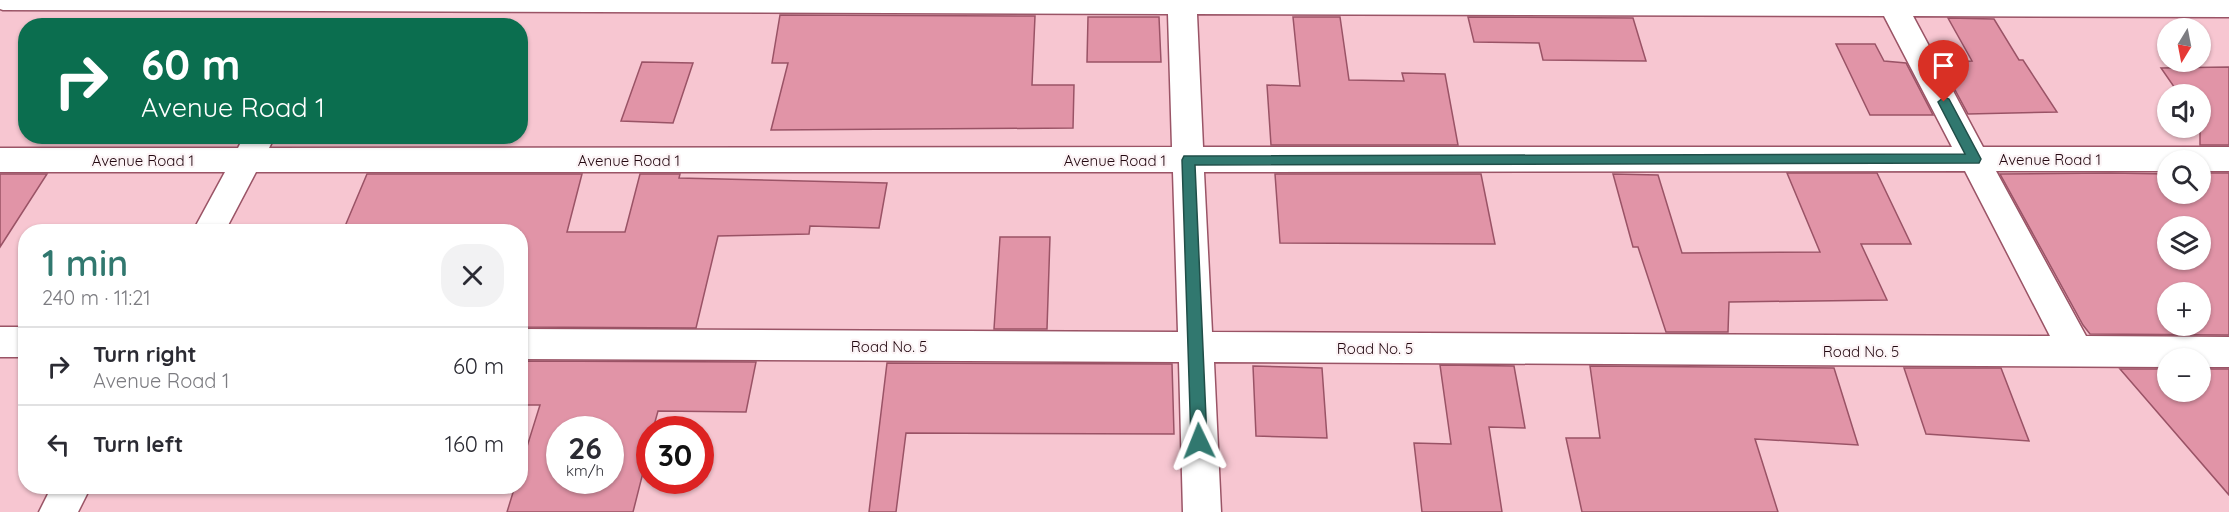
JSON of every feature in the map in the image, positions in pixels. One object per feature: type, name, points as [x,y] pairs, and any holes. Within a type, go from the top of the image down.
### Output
[{"type":"street","points":[[3,0],[329,9],[1182,2],[1892,3],[2229,7]]},
{"type":"street","points":[[1182,2],[1202,512]]},
{"type":"street","points":[[1892,3],[2076,351]]},
{"type":"street","points":[[213,224],[254,148]]},
{"type":"street","name":"Avenue Road 1","points":[[0,160],[254,148],[1188,160],[2229,159]]},
{"type":"street","points":[[0,342],[18,342]]},
{"type":"street","name":"Road No. 5","points":[[528,344],[2229,352]]},
{"type":"street","points":[[58,512],[68,494]]},
{"type":"building","points":[[780,15],[1035,16],[1032,85],[1074,85],[1073,128],[771,130],[788,63],[772,63]]},
{"type":"building","points":[[1088,17],[1159,17],[1161,62],[1087,62]]},
{"type":"building","points":[[1293,17],[1340,17],[1349,80],[1404,81],[1402,73],[1445,74],[1458,145],[1271,145],[1267,85],[1300,86]]},
{"type":"building","points":[[1468,17],[1633,18],[1646,61],[1543,60],[1539,43],[1474,42]]},
{"type":"building","points":[[1948,18],[1994,19],[2019,60],[2023,60],[2057,112],[1968,114],[1940,62],[1972,61]]},
{"type":"building","points":[[1836,44],[1875,44],[1884,61],[1906,63],[1933,115],[1870,115]]},
{"type":"building","points":[[642,62],[693,63],[673,123],[621,121]]},
{"type":"building","points":[[2211,67],[2229,67],[2229,145],[2200,145],[2200,138],[2211,138],[2211,84],[2172,84],[2164,72],[2211,72]]},
{"type":"building","points":[[1787,173],[1877,173],[1911,244],[1861,244],[1887,300],[1729,302],[1728,332],[1666,332],[1638,247],[1633,247],[1613,174],[1658,175],[1682,253],[1820,252]]},
{"type":"building","points":[[2211,173],[2229,173],[2229,335],[2211,335],[2211,282],[2157,282],[2157,334],[2090,334],[2000,174],[2157,174],[2157,204],[2211,204]]},
{"type":"building","points":[[0,174],[47,174],[0,247]]},
{"type":"building","points":[[367,174],[582,174],[567,232],[625,232],[640,174],[680,174],[679,178],[887,183],[879,228],[810,226],[809,234],[718,236],[696,328],[528,327],[528,224],[346,224]]},
{"type":"building","points":[[1275,174],[1481,174],[1495,244],[1280,243]]},
{"type":"building","points":[[1000,237],[1050,237],[1047,329],[994,329]]},
{"type":"building","points":[[528,361],[756,362],[746,412],[658,411],[657,416],[636,416],[638,494],[633,512],[507,512],[513,494],[528,494],[528,443],[540,405],[528,405]]},
{"type":"building","points":[[887,363],[1172,364],[1174,434],[906,433],[896,512],[869,512]]},
{"type":"building","points":[[1440,365],[1514,366],[1525,428],[1489,427],[1502,512],[1422,512],[1414,443],[1451,444]]},
{"type":"building","points":[[1253,366],[1322,368],[1327,438],[1256,436]]},
{"type":"building","points":[[1590,366],[1834,368],[1858,445],[1755,439],[1778,512],[1582,512],[1566,438],[1600,438]]},
{"type":"building","points":[[1904,368],[2001,368],[2029,441],[1926,434]]},
{"type":"building","points":[[2120,369],[2157,369],[2157,402],[2211,402],[2211,369],[2229,369],[2229,495]]},
{"type":"route","points":[[1199,441],[1188,160],[1974,159],[1944,102]]}]
